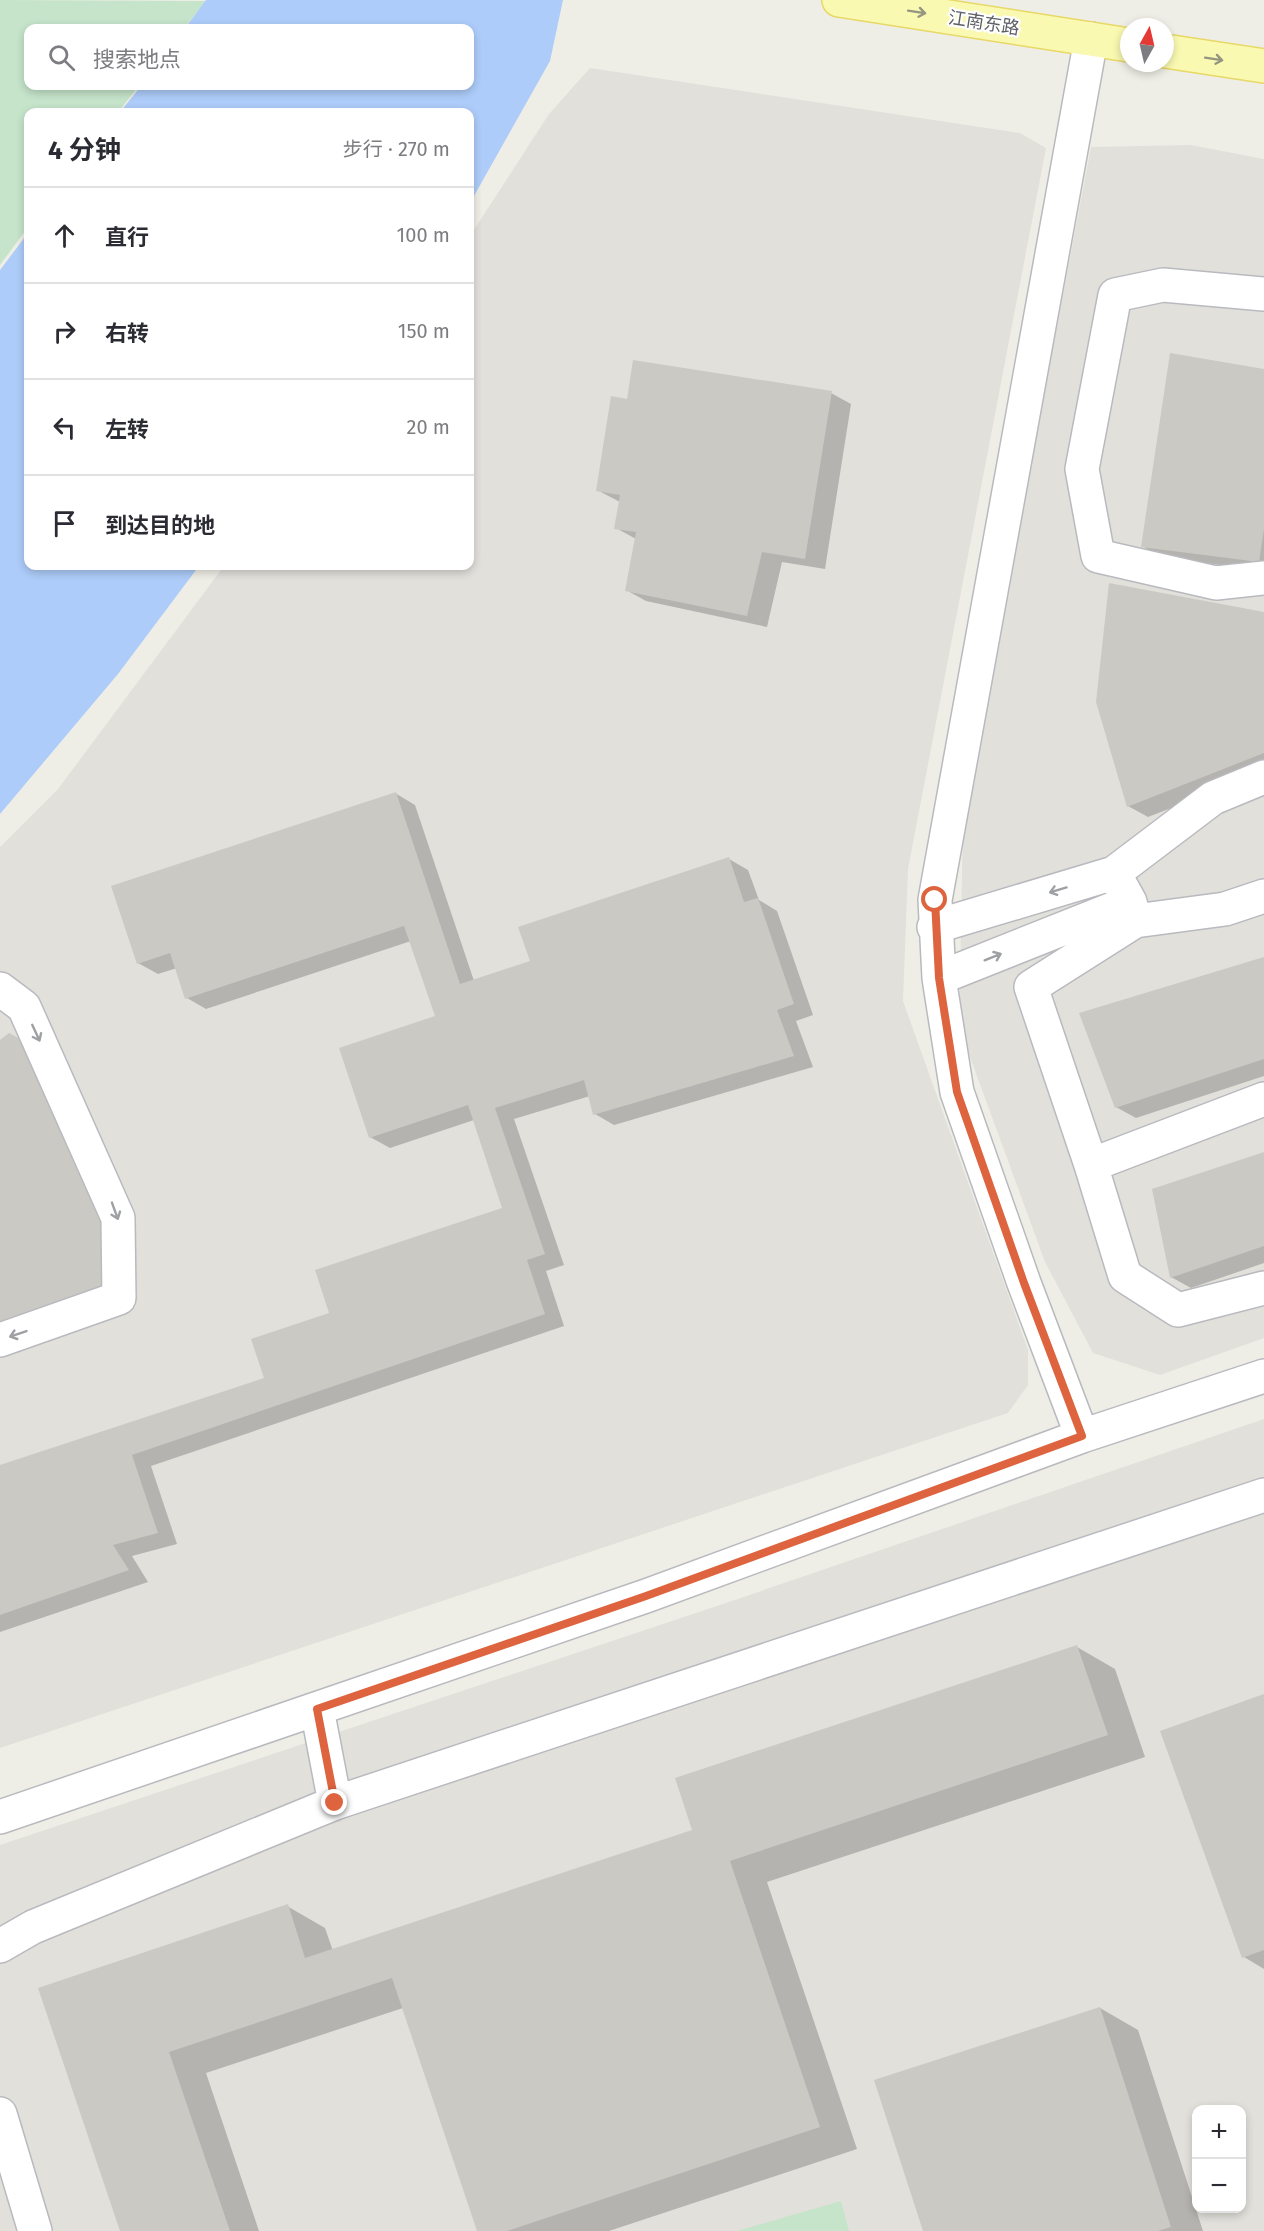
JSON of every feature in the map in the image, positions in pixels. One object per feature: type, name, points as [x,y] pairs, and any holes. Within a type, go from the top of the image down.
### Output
[{"type":"main road","name":"江南东路","points":[[839,0],[1120,44]]},
{"type":"main road","points":[[1174,52],[1264,66]]},
{"type":"street","points":[[1082,1436],[1024,1283],[957,1092],[939,978],[934,927],[935,900],[1091,39]]},
{"type":"street","points":[[1264,294],[1163,285],[1115,295],[1082,469],[1098,556],[1216,584],[1264,578]]},
{"type":"street","points":[[934,927],[1114,873],[1213,798],[1264,777]]},
{"type":"street","points":[[1114,873],[1133,912]]},
{"type":"street","points":[[939,978],[1133,912],[1225,909],[1264,896]]},
{"type":"street","points":[[1133,912],[1031,987],[1091,1165],[1125,1276],[1178,1310],[1264,1288]]},
{"type":"street","points":[[0,989],[24,1007],[118,1218],[119,1298],[0,1340]]},
{"type":"street","points":[[1091,1165],[1264,1099]]},
{"type":"street","points":[[0,1818],[646,1596],[1082,1436],[1264,1376]]},
{"type":"street","points":[[0,1946],[33,1927],[335,1803],[1264,1495]]},
{"type":"street","points":[[317,1709],[335,1803]]},
{"type":"street","points":[[0,2114],[35,2231]]},
{"type":"shaded area","points":[[590,68],[1020,133],[1046,148],[908,869],[903,1001],[1028,1350],[1028,1385],[1008,1413],[0,1748],[0,847],[58,789],[221,570],[474,570],[474,230],[549,114]]},
{"type":"shaded area","points":[[1191,145],[1264,159],[1264,1338],[1160,1375],[1093,1353],[1045,1262],[959,1027],[963,822],[1091,147]]},
{"type":"shaded area","points":[[1264,1419],[1264,2231],[0,2231],[0,1845],[717,1606]]},
{"type":"green space","points":[[0,0],[206,1],[187,24],[24,24],[24,90],[136,90],[121,108],[24,108],[24,232],[0,265]]},
{"type":"green space","points":[[841,2201],[849,2231],[737,2231]]},
{"type":"water","points":[[206,0],[563,0],[550,61],[474,196],[474,108],[123,108],[138,90],[474,90],[474,24],[188,24]]},
{"type":"water","points":[[24,238],[24,570],[196,570],[118,674],[0,814],[0,270]]},
{"type":"building","points":[[1170,353],[1264,369],[1264,529],[1259,562],[1141,547]]},
{"type":"building","points":[[633,360],[832,391],[805,559],[762,552],[747,616],[625,591],[636,532],[614,529],[620,495],[596,491],[611,396],[627,399]]},
{"type":"building","points":[[1109,583],[1264,612],[1264,753],[1127,807],[1096,702]]},
{"type":"building","points":[[396,792],[460,984],[530,961],[518,927],[729,857],[744,902],[758,898],[794,1004],[777,1010],[794,1056],[593,1115],[584,1080],[495,1108],[545,1254],[527,1260],[545,1314],[132,1455],[158,1533],[113,1545],[129,1570],[0,1615],[0,1465],[264,1378],[251,1339],[329,1313],[315,1270],[502,1208],[468,1105],[369,1138],[339,1048],[435,1016],[404,926],[185,999],[170,953],[137,964],[111,886]]},
{"type":"building","points":[[1264,957],[1264,1059],[1115,1108],[1079,1013]]},
{"type":"building","points":[[9,1033],[26,1042],[98,1196],[112,1283],[0,1324],[0,1040]]},
{"type":"building","points":[[1264,1152],[1264,1246],[1170,1278],[1152,1189]]},
{"type":"building","points":[[1077,1645],[1108,1735],[730,1861],[820,2127],[507,2231],[477,2231],[392,1978],[169,2052],[230,2231],[120,2231],[38,1988],[288,1904],[305,1958],[692,1830],[675,1778]]},
{"type":"building","points":[[1264,1694],[1264,1950],[1242,1958],[1160,1731]]},
{"type":"building","points":[[1100,2007],[1171,2227],[1158,2231],[923,2231],[874,2080]]},
{"type":"route","points":[[335,1803],[317,1709],[646,1596],[1082,1436],[1024,1283],[957,1092],[939,978],[934,927],[935,900]]}]
